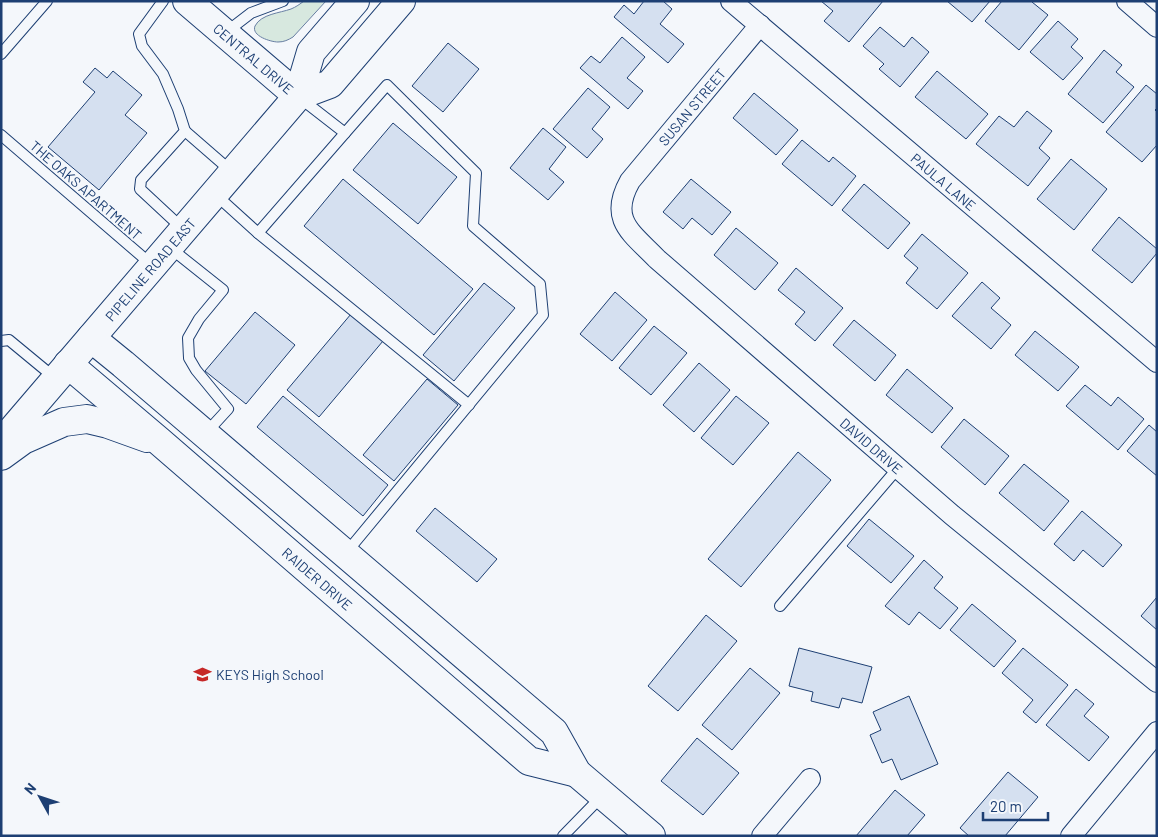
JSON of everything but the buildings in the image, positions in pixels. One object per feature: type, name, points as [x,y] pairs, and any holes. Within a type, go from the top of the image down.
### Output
[{"type":"main road","name":"CENTRAL DRIVE","points":[[187,1],[298,96]]},
{"type":"main road","points":[[298,96],[311,52],[355,1]]},
{"type":"main road","points":[[298,96],[330,84],[401,1]]},
{"type":"main road","name":"PIPELINE ROAD EAST","points":[[1,443],[298,96]]},
{"type":"main road","name":"RAIDER DRIVE","points":[[91,338],[554,732],[577,773],[651,836]]},
{"type":"main road","name":"RAIDER DRIVE","points":[[62,371],[159,441],[529,761],[577,773]]},
{"type":"main road","points":[[1,456],[23,440],[64,422],[87,419],[159,441]]},
{"type":"main road","points":[[250,520],[273,492]]},
{"type":"street","name":"PAULA LANE","points":[[731,1],[1157,362]]},
{"type":"street","points":[[1127,1],[1157,27]]},
{"type":"street","name":"SUSAN STREET","points":[[626,189],[636,174],[760,25]]},
{"type":"street","name":"DAVID DRIVE","points":[[626,189],[620,209],[624,226],[657,259],[952,516],[1157,682]]},
{"type":"street","points":[[1071,836],[1157,732]]},
{"type":"street","points":[[762,836],[810,778]]},
{"type":"lane","points":[[1,54],[47,1]]},
{"type":"lane","points":[[163,1],[139,34],[142,46],[163,74],[178,109],[184,131],[233,172]]},
{"type":"lane","points":[[224,33],[261,4],[284,1]]},
{"type":"lane","points":[[258,233],[387,85],[476,173],[473,226],[540,284],[543,315],[345,554]]},
{"type":"lane","points":[[298,96],[345,133]]},
{"type":"lane","points":[[184,131],[141,180],[140,189],[168,248],[223,290],[199,320],[188,338],[188,358],[228,409],[205,434]]},
{"type":"lane","name":"THE OAKS APARTMENT","points":[[1,135],[168,248]]},
{"type":"lane","points":[[214,194],[258,233],[469,405]]},
{"type":"lane","points":[[1,341],[8,340],[62,371]]},
{"type":"lane","points":[[780,606],[898,468]]},
{"type":"lane","points":[[563,836],[603,795]]},
{"type":"shaded area","points":[[304,1],[326,1],[293,37],[275,42],[262,38],[256,33],[255,26],[262,19],[271,14],[291,9]]},
{"type":"place","name":"KEYS High School","points":[[202,674]]}]
